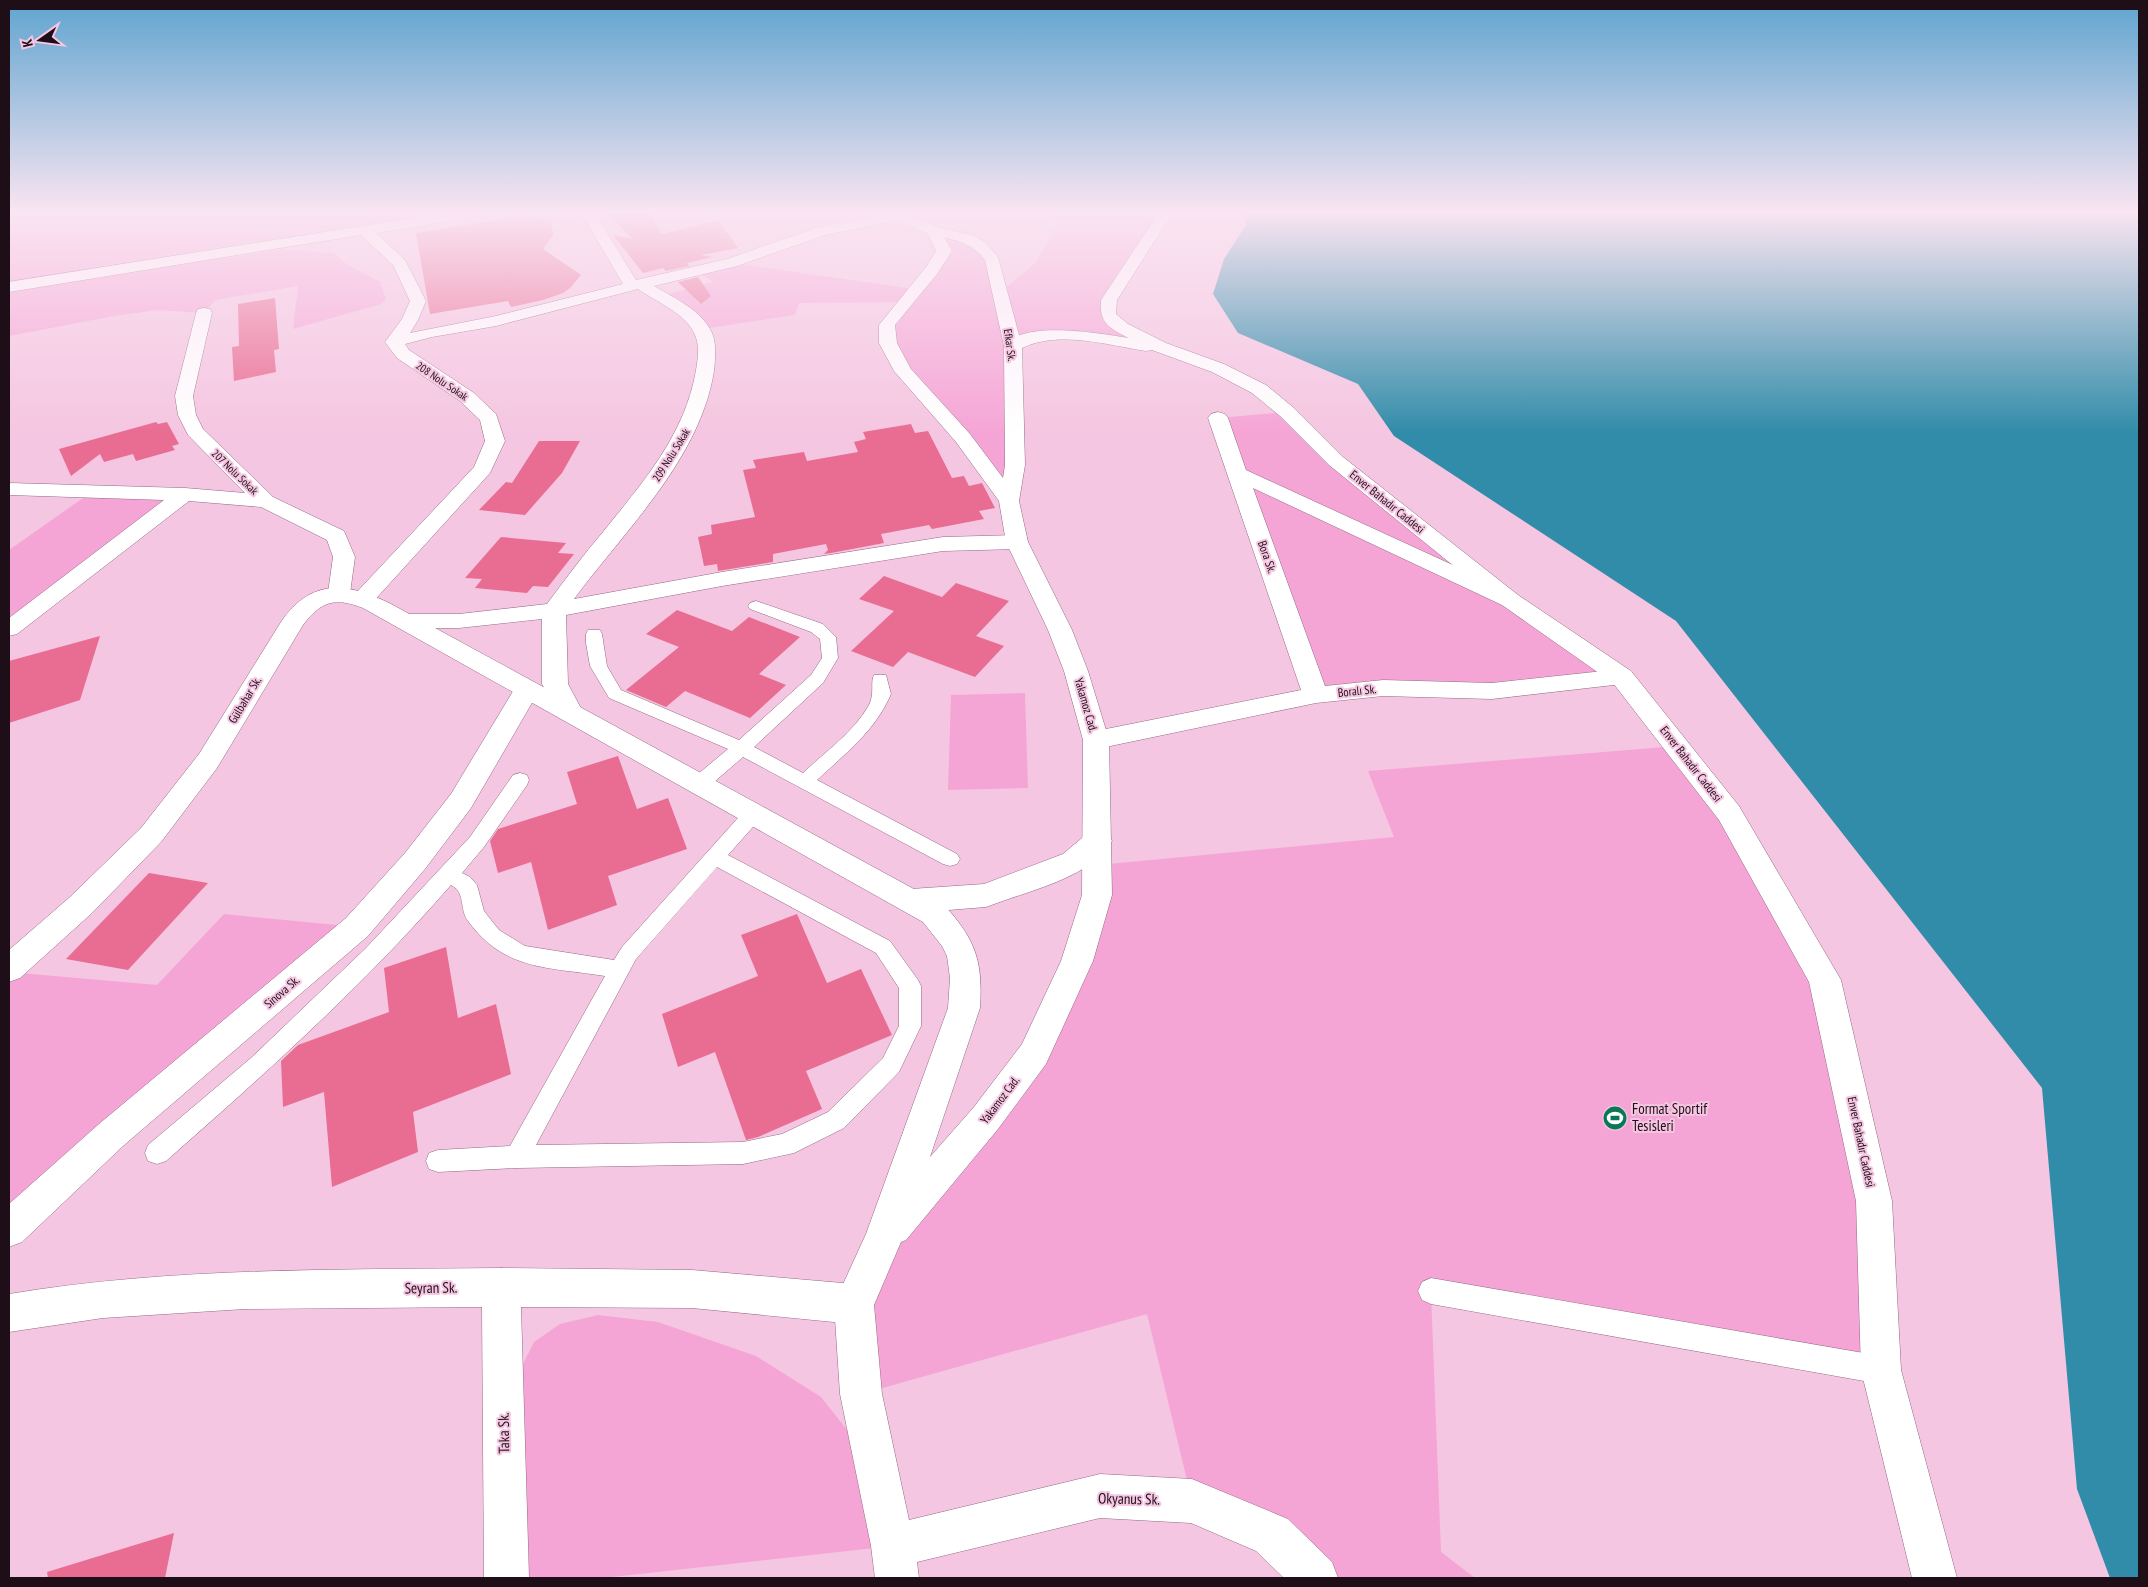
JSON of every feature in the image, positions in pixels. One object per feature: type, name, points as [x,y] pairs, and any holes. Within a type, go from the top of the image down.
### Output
[{"type":"street","points":[[394,342],[410,320],[418,301],[410,285]]},
{"type":"street","points":[[394,342],[431,332],[496,321],[636,285]]},
{"type":"street","name":"209 Nolu Sokak","points":[[554,610],[653,484],[682,440],[696,409],[704,376],[707,348],[702,329],[682,312],[636,285]]},
{"type":"street","name":"Yakamoz Cad.","points":[[883,1240],[986,1118],[1034,1054],[1077,961],[1097,895],[1098,780],[1096,740],[1076,671],[1060,630],[1017,542],[1009,501],[963,438],[903,371],[888,343],[887,325],[918,285]]},
{"type":"street","name":"Efkar Sk.","points":[[999,285],[1013,346],[1015,465],[1009,501]]},
{"type":"street","name":"Enver Bahadır Caddesi","points":[[1118,285],[1108,300],[1108,315],[1122,328],[1160,347],[1218,368],[1259,389],[1287,412],[1336,461],[1510,600],[1622,677],[1729,813],[1826,980],[1874,1201],[1881,1370],[1935,1578]]},
{"type":"street","name":"207 Nolu Sokak","points":[[204,313],[184,396],[187,415],[196,431],[218,456],[266,501],[336,536],[344,557],[351,596]]},
{"type":"street","points":[[1013,346],[1023,339],[1053,334],[1160,347]]},
{"type":"street","name":"208 Nolu Sokak","points":[[351,596],[482,469],[495,441],[490,418],[467,397],[403,354],[394,342]]},
{"type":"street","name":"Bora Sk.","points":[[1218,418],[1316,695]]},
{"type":"street","points":[[1237,473],[1510,600]]},
{"type":"street","points":[[9,489],[185,494],[266,501]]},
{"type":"street","points":[[9,629],[185,494]]},
{"type":"street","points":[[405,621],[459,621],[554,610],[722,579],[942,544],[1017,542]]},
{"type":"street","points":[[351,596],[405,621],[911,901],[934,914],[955,936],[967,969],[964,1008],[883,1240],[854,1304],[861,1394],[895,1562]]},
{"type":"street","name":"Gülbahar Sk.","points":[[9,969],[81,905],[151,835],[208,761],[293,622],[310,602],[351,596]]},
{"type":"street","points":[[554,610],[555,684],[570,712]]},
{"type":"street","name":"Boralı Sk.","points":[[1096,740],[1316,695],[1384,688],[1492,691],[1622,677]]},
{"type":"street","name":"Sinova Sk.","points":[[9,1229],[111,1135],[357,927],[415,861],[461,801],[527,688]]},
{"type":"street","points":[[911,901],[986,895],[1073,862],[1098,841]]},
{"type":"street","name":"Seyran Sk.","points":[[9,1313],[103,1299],[245,1290],[501,1287],[692,1289],[854,1304]]},
{"type":"street","name":"Taka Sk.","points":[[501,1287],[507,1578]]},
{"type":"street","name":"Okyanus Sk.","points":[[895,1562],[1100,1496],[1192,1502],[1272,1535],[1316,1578]]},
{"type":"lane","points":[[699,784],[817,680],[830,658],[828,637],[817,628],[756,606]]},
{"type":"lane","points":[[594,634],[595,658],[601,677],[615,694],[740,748],[950,858]]},
{"type":"lane","points":[[804,782],[854,734],[878,706],[883,692],[880,679]]},
{"type":"lane","points":[[157,1153],[259,1065],[374,954],[477,842],[520,780]]},
{"type":"lane","points":[[517,1157],[629,953],[753,814]]},
{"type":"lane","points":[[438,1161],[517,1157],[743,1153],[785,1145],[836,1120],[891,1065],[910,1026],[910,986],[883,947],[714,857]]},
{"type":"lane","points":[[448,875],[463,882],[470,891],[474,914],[492,936],[520,954],[620,970]]},
{"type":"lane","points":[[1431,1291],[1881,1370]]},
{"type":"shaded area","points":[[30,285],[381,285],[386,299],[381,304],[293,329],[298,286],[215,300],[204,313],[158,310],[114,316],[9,336],[9,288]]},
{"type":"shaded area","points":[[703,285],[886,285],[914,289],[917,285],[998,285],[1001,292],[1009,285],[1123,285],[1108,314],[1160,347],[1053,335],[1013,346],[1009,501],[888,343],[902,302],[799,303],[795,315],[702,329],[662,296]]},
{"type":"shaded area","points":[[1287,412],[1336,461],[1622,677],[1316,695],[1218,418]]},
{"type":"shaded area","points":[[93,491],[185,494],[9,629],[9,550]]},
{"type":"shaded area","points":[[1025,693],[1028,788],[948,790],[951,695]]},
{"type":"shaded area","points":[[1677,746],[1825,980],[1881,1370],[1431,1292],[1441,1552],[1475,1578],[1316,1578],[1272,1535],[1192,1501],[1147,1314],[861,1394],[883,1240],[1034,1054],[1098,865],[1394,837],[1368,771]]},
{"type":"shaded area","points":[[224,914],[357,927],[111,1135],[9,1229],[9,972],[157,985]]},
{"type":"shaded area","points":[[598,1315],[658,1322],[756,1356],[821,1397],[876,1466],[893,1546],[603,1578],[507,1578],[504,1435],[519,1372],[534,1342],[560,1324]]},
{"type":"water","points":[[1216,285],[2139,285],[2139,1578],[2110,1578],[2077,1489],[2042,1088],[1676,621],[1394,436],[1358,384],[1238,333],[1213,294]]},
{"type":"building","points":[[425,285],[572,285],[563,293],[543,300],[511,307],[508,301],[430,314]]},
{"type":"building","points":[[681,285],[704,285],[711,296],[701,304]]},
{"type":"building","points":[[275,298],[279,349],[274,350],[276,372],[234,381],[232,347],[239,346],[238,304]]},
{"type":"building","points":[[156,422],[158,424],[167,422],[179,444],[172,446],[175,450],[136,461],[133,454],[104,462],[100,454],[71,476],[59,449]]},
{"type":"building","points":[[911,424],[915,433],[928,431],[952,478],[964,476],[969,486],[982,483],[995,508],[979,511],[984,519],[932,529],[929,525],[881,534],[884,543],[831,553],[824,554],[828,550],[826,544],[773,554],[773,562],[718,571],[717,564],[704,566],[698,537],[712,534],[711,525],[755,517],[743,470],[756,468],[753,460],[804,452],[807,461],[858,452],[854,442],[866,439],[863,432]]},
{"type":"building","points":[[539,441],[580,441],[562,473],[525,515],[479,510],[506,482],[512,483]]},
{"type":"building","points":[[501,537],[566,543],[558,553],[574,554],[548,587],[533,586],[527,593],[475,588],[482,579],[465,578]]},
{"type":"building","points":[[884,576],[942,597],[956,583],[1009,601],[976,636],[1004,646],[975,677],[908,652],[893,667],[851,651],[894,611],[859,599]]},
{"type":"building","points":[[677,610],[732,631],[749,617],[800,637],[759,674],[786,685],[750,718],[685,691],[666,707],[626,690],[679,647],[646,634]]},
{"type":"building","points":[[100,636],[80,700],[9,723],[9,661]]},
{"type":"building","points":[[618,756],[637,809],[668,798],[687,849],[608,876],[617,905],[548,930],[531,862],[498,873],[490,841],[498,829],[577,804],[567,772]]},
{"type":"building","points":[[149,873],[208,883],[128,970],[66,959]]},
{"type":"building","points":[[797,914],[827,983],[861,969],[892,1035],[806,1071],[822,1109],[758,1137],[746,1140],[715,1052],[678,1067],[662,1014],[758,976],[741,935]]},
{"type":"building","points":[[446,947],[458,1018],[496,1004],[511,1074],[413,1112],[418,1152],[332,1187],[324,1092],[283,1107],[281,1061],[298,1045],[389,1012],[384,968]]},
{"type":"building","points":[[174,1533],[165,1578],[48,1578],[47,1572]]},
{"type":"place","name":"Format Sportif Tesisleri","points":[[1615,1118]]}]
